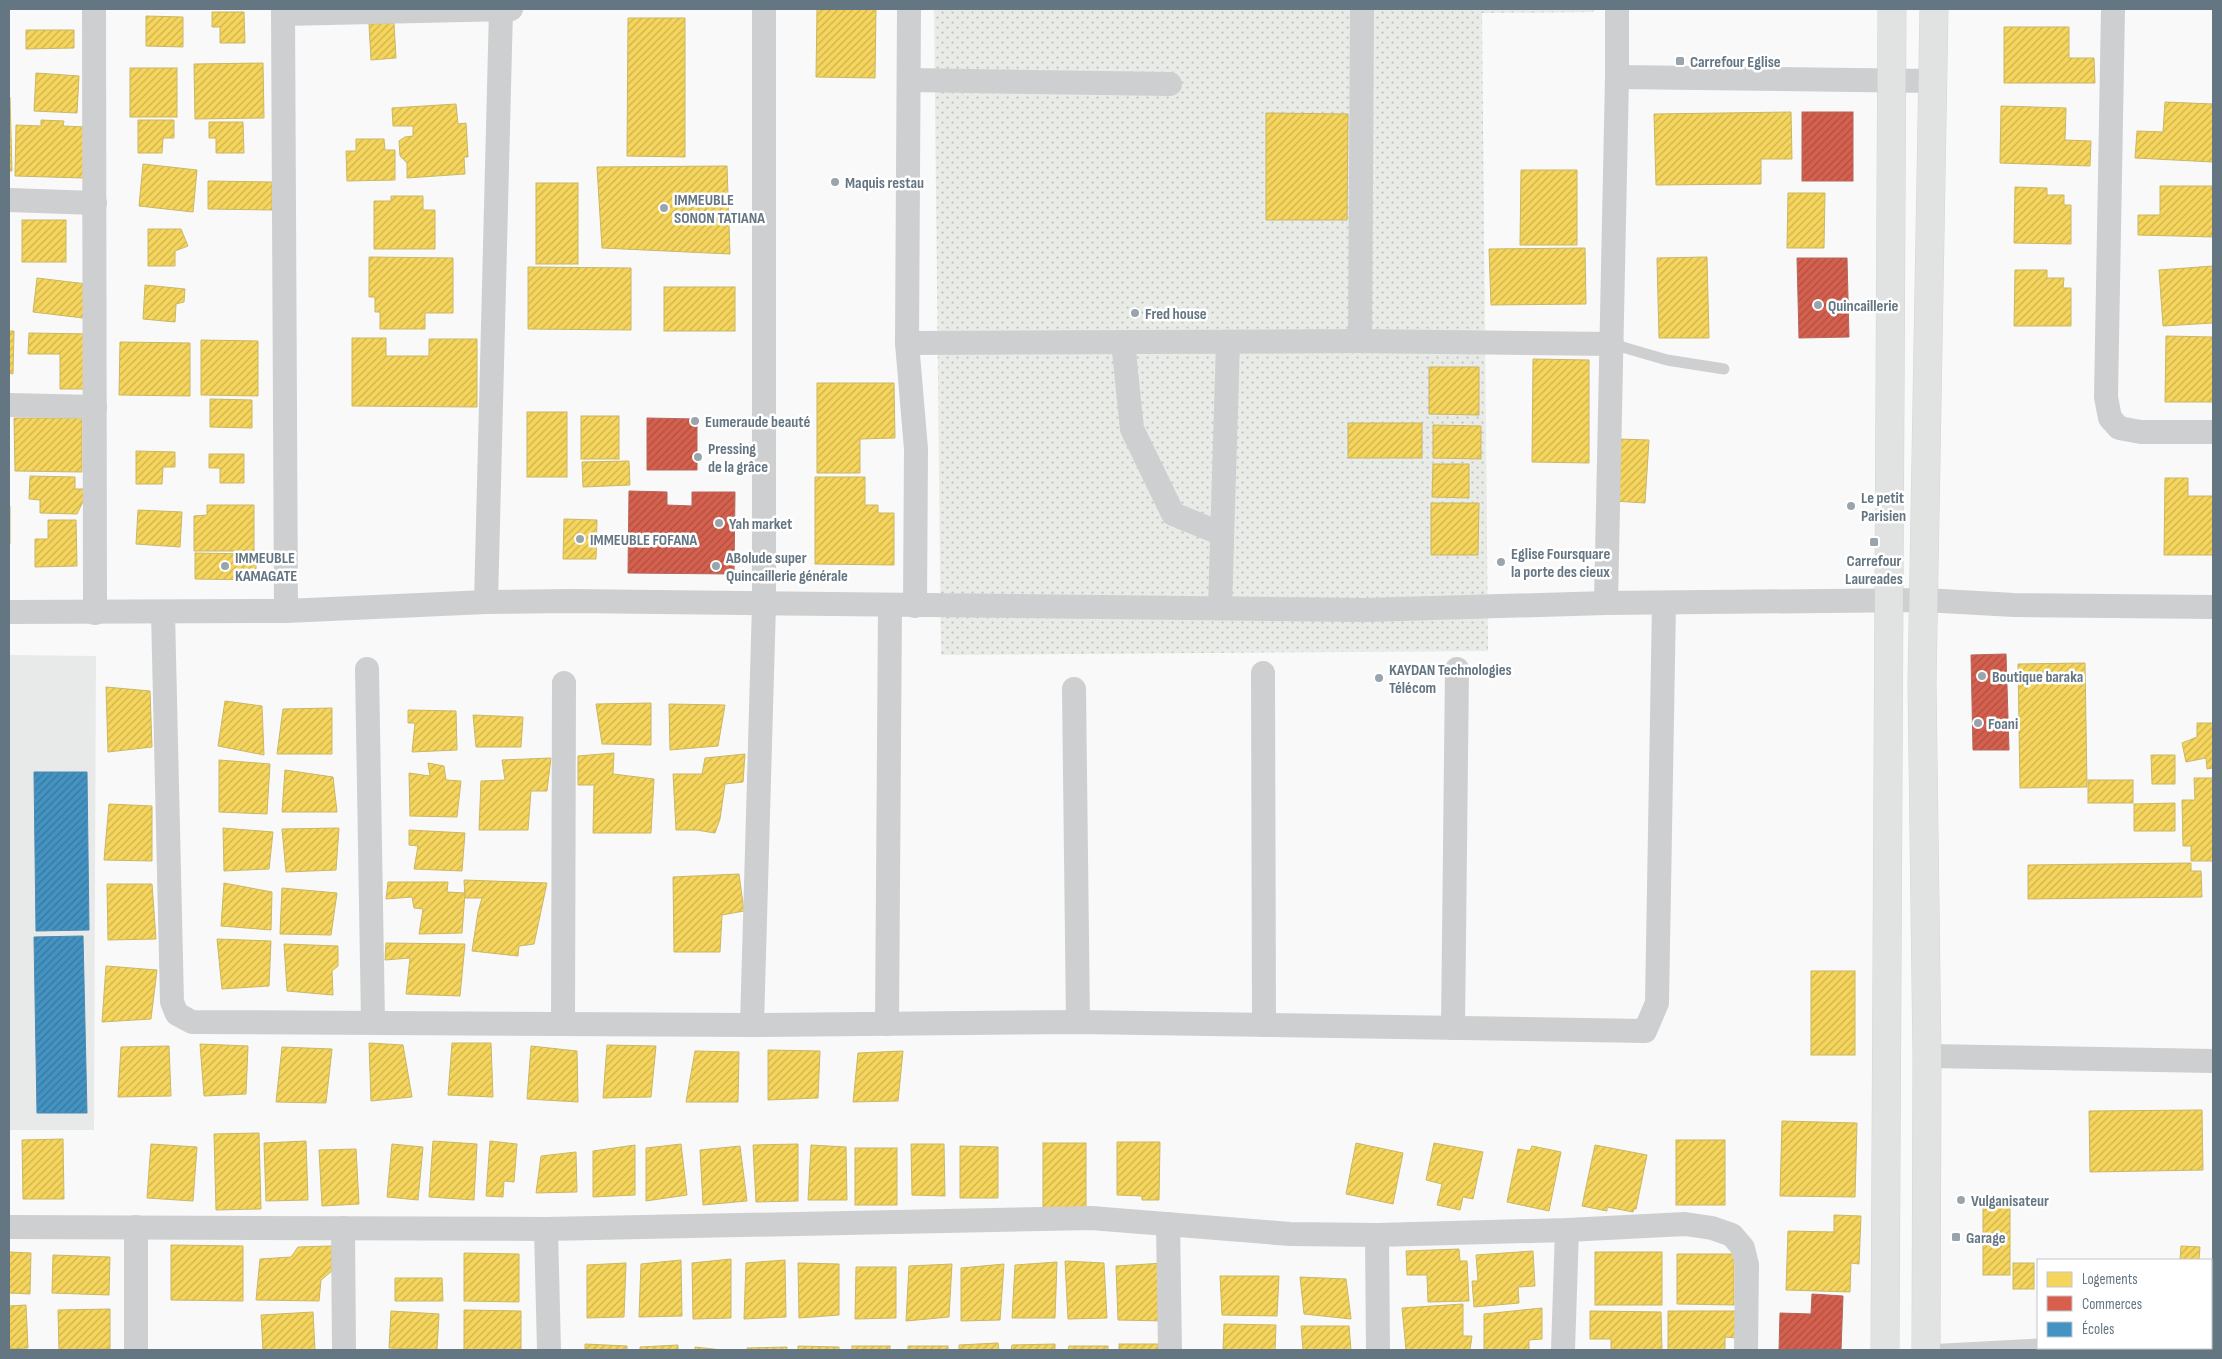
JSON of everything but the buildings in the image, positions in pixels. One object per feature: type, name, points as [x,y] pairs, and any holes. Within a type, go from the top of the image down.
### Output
[{"type":"main road","points":[[1885,1350],[1892,9]]},
{"type":"main road","points":[[1926,1350],[1927,1056],[1922,683],[1934,9]]},
{"type":"street","points":[[94,9],[95,613]]},
{"type":"street","points":[[486,602],[501,9]]},
{"type":"street","points":[[286,611],[283,12],[511,9]]},
{"type":"street","points":[[752,1025],[764,604],[764,9]]},
{"type":"street","points":[[909,9],[907,343],[916,449],[915,606]]},
{"type":"street","points":[[1360,341],[1362,9]]},
{"type":"street","points":[[1606,603],[1617,9]]},
{"type":"street","points":[[2113,9],[2106,397],[2110,418],[2119,428],[2141,432],[2213,432]]},
{"type":"street","points":[[1617,77],[1932,80]]},
{"type":"street","points":[[909,80],[1170,84]]},
{"type":"street","points":[[9,200],[95,203]]},
{"type":"street","points":[[907,343],[1360,341],[1612,344]]},
{"type":"street","points":[[1122,342],[1132,429],[1173,514],[1222,534]]},
{"type":"street","points":[[1220,608],[1228,342]]},
{"type":"street","points":[[9,405],[95,407]]},
{"type":"street","points":[[9,612],[286,611],[486,602],[572,601],[1366,610],[1606,603],[1888,600],[2014,605],[2213,607]]},
{"type":"street","points":[[163,612],[172,1002],[177,1014],[192,1022],[752,1025],[1078,1022],[1645,1031],[1657,1003],[1664,602]]},
{"type":"street","points":[[887,1024],[890,606]]},
{"type":"street","points":[[367,669],[373,1022]]},
{"type":"street","points":[[1453,1028],[1457,669]]},
{"type":"street","points":[[1263,673],[1264,1025]]},
{"type":"street","points":[[563,1024],[564,683]]},
{"type":"street","points":[[1074,689],[1078,1022]]},
{"type":"street","points":[[1927,1056],[2213,1061]]},
{"type":"street","points":[[9,1227],[546,1229],[1091,1218],[1290,1234],[1377,1234],[1567,1230],[1685,1224],[1712,1228],[1732,1235],[1743,1248],[1747,1265],[1746,1350]]},
{"type":"street","points":[[1168,1224],[1170,1350]]},
{"type":"street","points":[[136,1227],[136,1350]]},
{"type":"street","points":[[343,1228],[344,1350]]},
{"type":"street","points":[[546,1229],[549,1350]]},
{"type":"street","points":[[1563,1350],[1567,1230]]},
{"type":"street","points":[[1377,1234],[1378,1350]]},
{"type":"lane","points":[[1612,344],[1667,360],[1724,369]]},
{"type":"lane","points":[[1926,1350],[2037,1344]]},
{"type":"shaded area","points":[[934,9],[1594,9],[1594,12],[1482,13],[1488,651],[941,655]]},
{"type":"shaded area","points":[[9,655],[96,656],[94,1130],[9,1130]]},
{"type":"place","name":"Carrefour Eglise","points":[[1680,61]]},
{"type":"place","name":"Maquis restau","points":[[835,182]]},
{"type":"place","name":"IMMEUBLE SONON TATIANA","points":[[664,208]]},
{"type":"place","name":"Quincaillerie","points":[[1818,305]]},
{"type":"place","name":"Fred house","points":[[1135,313]]},
{"type":"place","name":"Eumeraude beauté","points":[[695,421]]},
{"type":"place","name":"Pressing de la grâce","points":[[698,457]]},
{"type":"place","name":"Le petit Parisien","points":[[1851,506]]},
{"type":"place","name":"Yah market","points":[[719,523]]},
{"type":"place","name":"IMMEUBLE FOFANA","points":[[580,539]]},
{"type":"place","name":"Carrefour Laureades","points":[[1874,542]]},
{"type":"place","name":"Eglise Foursquare la porte des cieux","points":[[1501,562]]},
{"type":"place","name":"IMMEUBLE KAMAGATE","points":[[225,566]]},
{"type":"place","name":"ABolude super Quincaillerie générale","points":[[716,566]]},
{"type":"place","name":"Boutique baraka","points":[[1982,676]]},
{"type":"place","name":"KAYDAN Technologies Télécom","points":[[1379,678]]},
{"type":"place","name":"Foani","points":[[1978,723]]},
{"type":"place","name":"Vulganisateur","points":[[1961,1200]]},
{"type":"place","name":"Garage","points":[[1956,1237]]}]
